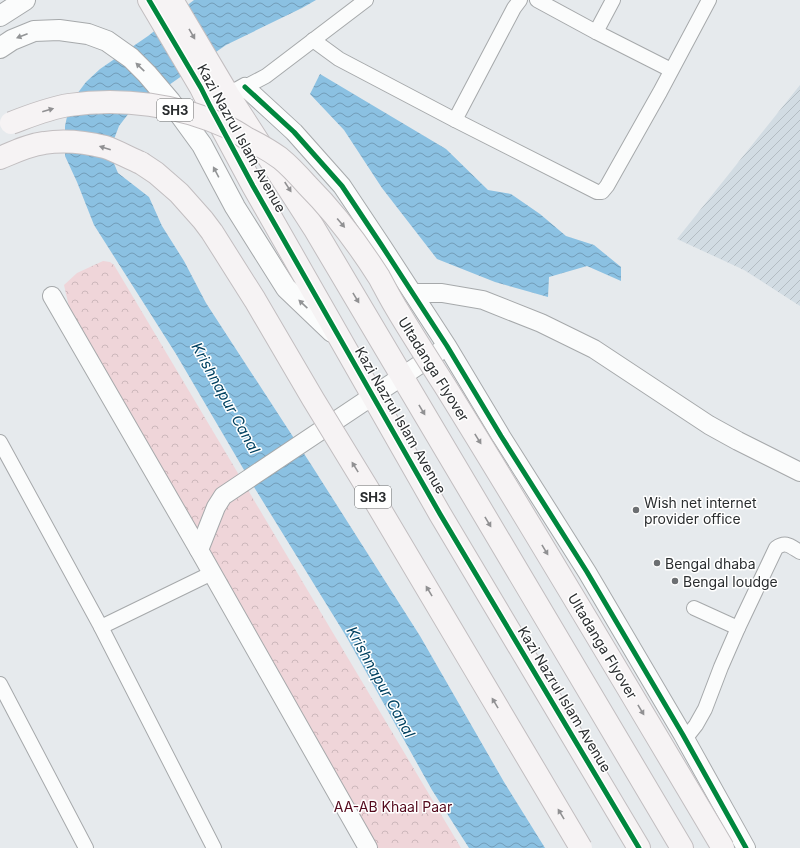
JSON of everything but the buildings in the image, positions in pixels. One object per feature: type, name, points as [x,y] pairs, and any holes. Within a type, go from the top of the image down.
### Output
[{"type":"main road","points":[[0,16],[25,0]]},
{"type":"main road","name":"Kazi Nazrul Islam Avenue","points":[[149,0],[209,82],[210,106],[254,186],[440,514],[639,848]]},
{"type":"main road","points":[[172,0],[209,82]]},
{"type":"main road","points":[[0,48],[12,40],[34,31],[59,30],[88,34],[107,41],[131,58],[170,101],[202,145],[235,207],[286,288],[341,340]]},
{"type":"main road","name":"Kazi Nazrul Islam Avenue","points":[[209,82],[237,91],[314,228],[682,848]]},
{"type":"main road","name":"Ultadanga Flyover","points":[[0,129],[11,123],[36,114],[67,105],[112,102],[164,107],[200,116],[228,128],[267,149],[281,159],[298,175],[316,193],[344,226],[378,276],[396,308],[492,461],[723,848]]},
{"type":"main road","name":"SH3","points":[[0,158],[20,149],[44,143],[70,142],[105,147],[141,163],[156,173],[179,193],[199,216],[212,232],[255,300],[581,848]]},
{"type":"street","points":[[237,91],[266,76],[366,0]]},
{"type":"street","points":[[455,120],[514,8],[520,0]]},
{"type":"street","points":[[537,0],[671,70]]},
{"type":"street","points":[[596,32],[613,0]]},
{"type":"street","points":[[313,40],[339,59],[597,192],[602,192],[607,186],[709,0]]},
{"type":"street","name":"Kazi Nazrul Islam Avenue","points":[[237,91],[294,132],[342,186],[447,346],[500,436],[587,572],[686,739],[746,848]]},
{"type":"street","points":[[413,293],[442,293],[483,300],[541,323],[594,349],[695,416],[738,442],[800,472]]},
{"type":"street","points":[[52,296],[199,550],[368,848]]},
{"type":"street","points":[[199,550],[216,507],[223,496],[447,346]]},
{"type":"street","points":[[2,450],[101,626],[214,848]]},
{"type":"street","points":[[686,739],[705,709],[738,628],[776,548],[782,544],[788,545],[800,552]]},
{"type":"street","points":[[101,626],[212,573]]},
{"type":"street","points":[[694,608],[738,628]]},
{"type":"street","points":[[0,684],[86,848]]},
{"type":"shaded area","points":[[800,85],[800,306],[744,270],[677,239]]},
{"type":"green space","name":"AA-AB Khaal Paar","points":[[103,261],[110,262],[114,265],[461,848],[374,848],[69,307],[64,285],[77,273]]},
{"type":"water","name":"Krishnapur Canal","points":[[194,0],[316,0],[226,45],[129,113],[119,126],[111,147],[113,161],[118,173],[149,197],[162,226],[184,261],[206,303],[420,636],[504,782],[545,848],[469,848],[432,790],[346,636],[254,487],[176,354],[94,225],[65,156],[65,126],[68,112],[74,98],[86,82],[100,69],[148,36]]},
{"type":"water","points":[[320,74],[446,149],[488,190],[511,194],[540,214],[566,236],[594,245],[621,267],[621,281],[587,266],[549,277],[548,297],[495,282],[437,259],[382,188],[344,130],[310,94]]},
{"type":"cycle path","points":[[149,0],[201,88],[253,186],[440,514],[639,848]]},
{"type":"cycle path","points":[[245,87],[294,132],[342,186],[382,246],[447,346],[501,436],[587,572],[683,735],[746,848]]},
{"type":"place","name":"Wish net internet provider office","points":[[636,510]]},
{"type":"place","name":"Bengal dhaba","points":[[657,563]]},
{"type":"place","name":"Bengal loudge","points":[[675,581]]}]
